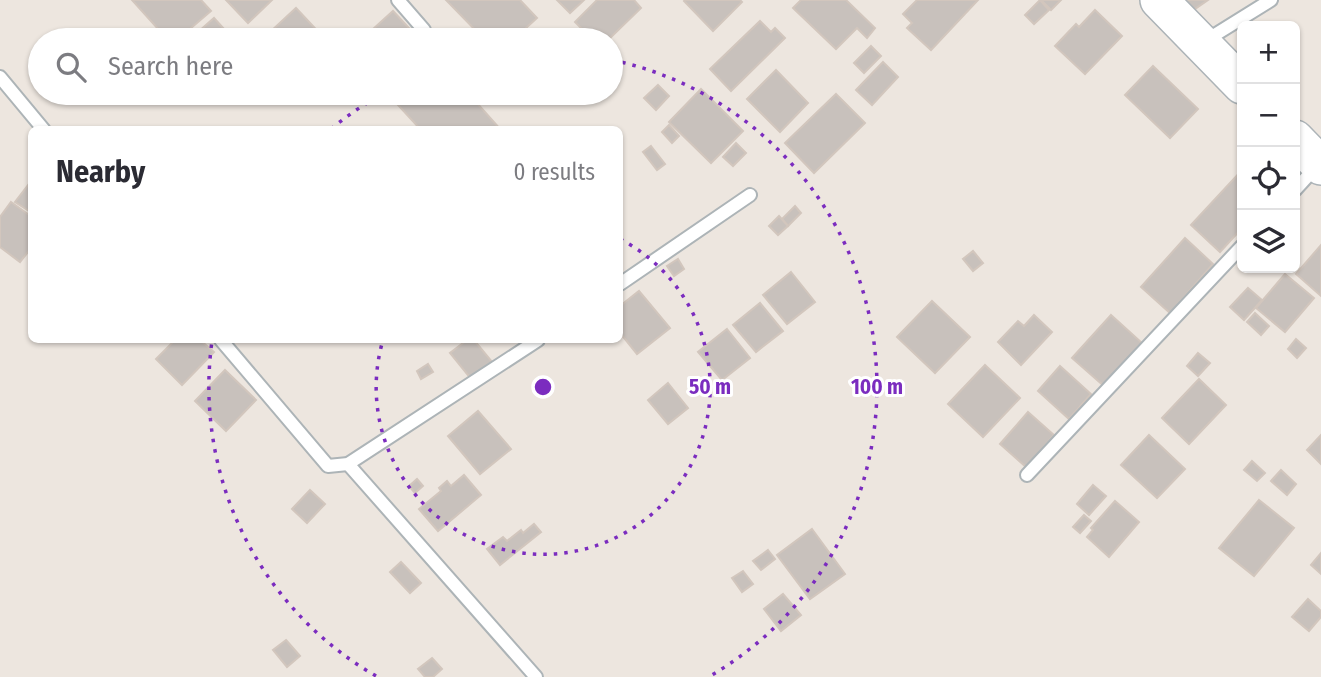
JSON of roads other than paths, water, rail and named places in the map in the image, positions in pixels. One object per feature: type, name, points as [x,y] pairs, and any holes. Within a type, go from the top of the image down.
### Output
[{"type":"main road","points":[[1159,0],[1241,84]]},
{"type":"lane","points":[[398,0],[422,28]]},
{"type":"lane","points":[[1201,43],[1271,0]]},
{"type":"lane","points":[[0,77],[41,126]]},
{"type":"lane","points":[[623,282],[750,195]]},
{"type":"lane","points":[[1027,475],[1237,251]]},
{"type":"lane","points":[[224,343],[328,466],[348,464],[533,343]]},
{"type":"lane","points":[[348,464],[536,677]]}]
